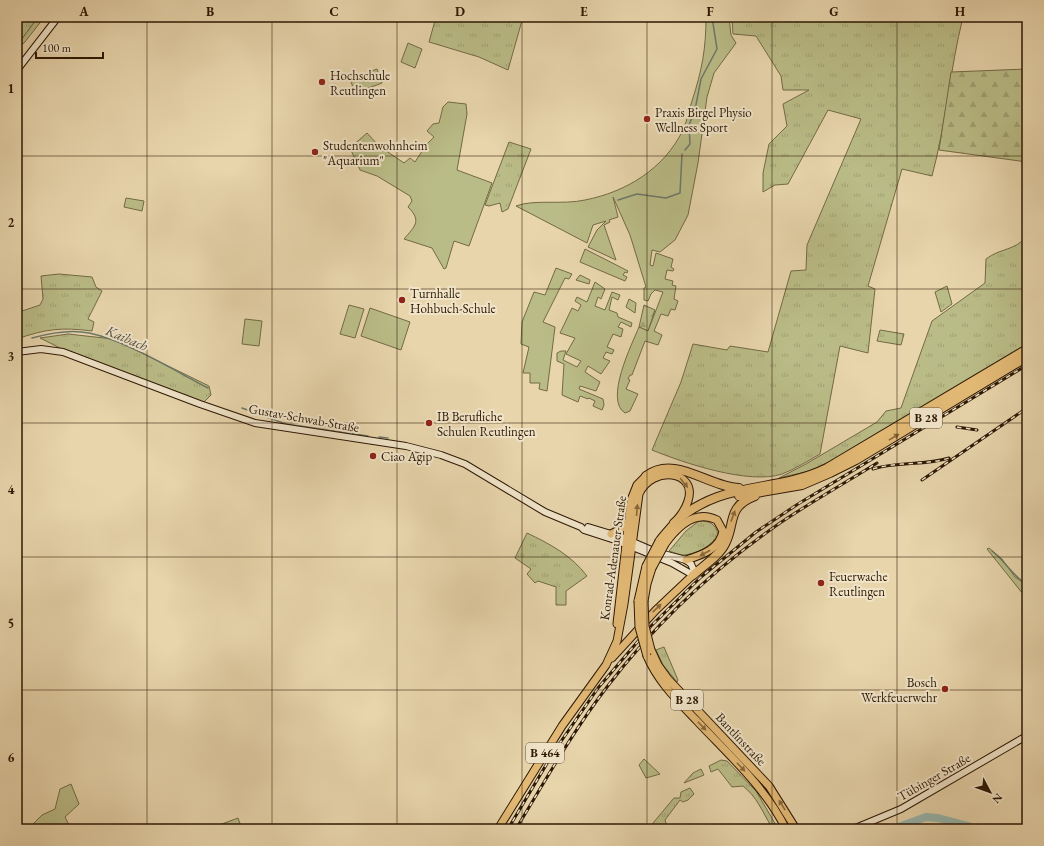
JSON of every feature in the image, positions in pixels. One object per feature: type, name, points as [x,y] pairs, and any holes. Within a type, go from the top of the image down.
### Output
[{"type":"highway","name":"B 28","points":[[677,524],[690,510],[705,501],[720,495],[795,480],[827,468],[1027,349]]},
{"type":"highway","name":"B 28","points":[[677,524],[713,503],[736,496],[802,485],[830,473],[856,460],[1027,357]]},
{"type":"highway","points":[[648,478],[662,469],[676,469],[724,486],[752,488]]},
{"type":"highway","name":"B 464","points":[[694,574],[723,547],[728,536],[733,514],[736,508],[747,499],[762,492]]},
{"type":"main road","points":[[648,478],[670,474],[681,478],[686,484],[689,492],[688,501],[677,524]]},
{"type":"main road","name":"Konrad-Adenauer-Straße","points":[[630,544],[629,520],[634,490],[648,478]]},
{"type":"main road","name":"Konrad-Adenauer-Straße","points":[[498,829],[562,726],[606,665],[614,648],[621,626],[630,544],[638,498],[648,478]]},
{"type":"main road","points":[[677,524],[705,516],[717,520],[723,531],[719,542],[715,546],[700,556],[686,560]]},
{"type":"main road","points":[[611,534],[622,528],[629,520]]},
{"type":"main road","name":"B 28","points":[[649,653],[641,601],[649,567],[662,542],[677,524]]},
{"type":"main road","name":"B 464","points":[[606,665],[656,610],[694,574]]},
{"type":"main road","name":"Bantlinstraße","points":[[649,653],[654,670],[668,690],[758,786],[784,827]]},
{"type":"main road","name":"Bantlinstraße","points":[[649,653],[668,679],[769,786],[796,829]]},
{"type":"street","points":[[17,70],[58,17]]},
{"type":"street","name":"Gustav-Schwab-Straße","points":[[17,352],[41,349],[64,352],[200,404],[255,423],[406,446],[441,454],[465,464],[545,512],[581,526],[586,526],[611,534],[630,544]]},
{"type":"street","name":"Gustav-Schwab-Straße","points":[[581,526],[584,530],[630,544]]},
{"type":"street","points":[[630,544],[686,560],[691,564],[694,574]]},
{"type":"street","points":[[630,544],[694,574]]},
{"type":"street","name":"Tübinger Straße","points":[[853,829],[903,808],[1025,737]]},
{"type":"green space","points":[[17,17],[38,17],[17,46]]},
{"type":"green space","points":[[38,17],[43,17],[43,19],[24,43],[20,45],[19,43]]},
{"type":"green space","points":[[436,17],[523,17],[508,70],[479,57],[429,42]]},
{"type":"green space","points":[[706,17],[729,17],[731,35],[736,43],[714,73],[707,97],[698,163],[688,215],[675,240],[660,252],[652,250],[650,265],[653,266],[656,253],[673,259],[671,267],[674,269],[673,271],[667,270],[665,279],[673,281],[672,285],[676,286],[674,299],[678,301],[675,310],[671,309],[668,316],[661,314],[654,331],[662,335],[658,345],[645,341],[632,375],[630,375],[628,379],[630,380],[626,389],[638,394],[630,411],[625,413],[619,406],[617,396],[618,385],[626,358],[639,327],[648,331],[663,292],[655,290],[651,294],[648,301],[644,300],[644,288],[646,287],[630,235],[613,197],[618,217],[609,220],[610,222],[604,225],[616,260],[588,247],[597,230],[606,221],[593,225],[587,243],[516,206],[531,203],[585,200],[600,196],[629,185],[654,167],[675,144],[686,123],[701,69]]},
{"type":"green space","points":[[732,17],[963,17],[941,137],[932,176],[902,169],[868,286],[875,289],[868,353],[840,346],[820,454],[787,472],[768,477],[735,475],[717,471],[681,461],[652,450],[681,382],[693,344],[727,350],[730,346],[768,352],[791,271],[806,270],[807,245],[861,119],[828,110],[788,184],[775,185],[763,192],[763,173],[769,144],[787,126],[783,104],[809,90],[783,90],[781,76],[756,36],[733,34]]},
{"type":"green space","points":[[408,43],[422,49],[415,68],[401,62]]},
{"type":"green space","points":[[377,69],[382,83],[355,93],[350,79]]},
{"type":"green space","points":[[1027,69],[1027,162],[939,150],[951,72]]},
{"type":"green space","points":[[448,102],[466,104],[467,114],[457,170],[492,183],[469,246],[454,241],[446,268],[444,269],[432,248],[404,239],[414,227],[416,220],[415,216],[408,207],[412,201],[410,196],[377,176],[360,170],[350,148],[367,133],[379,146],[404,163],[410,158],[415,162],[426,145],[434,137],[427,131],[433,124],[439,123],[443,107]]},
{"type":"green space","points":[[509,142],[531,149],[508,209],[502,212],[500,203],[489,206],[485,205]]},
{"type":"green space","points":[[126,198],[144,201],[142,211],[124,207]]},
{"type":"green space","points":[[1027,236],[1027,345],[851,451],[810,471],[779,478],[806,464],[877,422],[886,411],[901,408],[932,321],[985,283],[986,259],[991,255],[1018,244]]},
{"type":"green space","points":[[585,249],[628,271],[623,275],[627,277],[625,281],[580,262]]},
{"type":"green space","points":[[556,268],[572,274],[569,279],[565,278],[543,322],[555,327],[547,391],[539,389],[540,383],[530,383],[530,373],[523,373],[529,347],[521,344],[522,322],[534,292],[545,295]]},
{"type":"green space","points":[[59,274],[92,277],[96,287],[102,291],[88,319],[94,322],[92,331],[62,329],[36,333],[17,339],[17,317],[22,311],[40,305],[43,299],[41,276]]},
{"type":"green space","points":[[580,275],[590,280],[589,284],[576,280]]},
{"type":"green space","points":[[595,282],[605,289],[601,299],[598,297],[595,306],[605,310],[612,292],[620,295],[618,300],[612,297],[609,310],[617,313],[618,317],[632,323],[631,327],[621,322],[618,327],[623,329],[621,337],[613,334],[607,347],[614,350],[612,354],[606,352],[603,358],[610,361],[601,374],[588,366],[585,372],[600,382],[596,391],[580,386],[579,389],[603,399],[604,405],[602,410],[593,406],[595,401],[589,398],[580,396],[578,402],[562,395],[564,364],[557,361],[557,353],[566,351],[563,360],[577,367],[581,361],[566,354],[575,338],[560,333],[572,308],[578,311],[581,305],[575,301],[577,297],[587,302]]},
{"type":"green space","points":[[947,286],[952,304],[941,312],[935,292]]},
{"type":"green space","points":[[629,299],[636,303],[635,313],[626,307]]},
{"type":"green space","points":[[349,305],[364,309],[355,338],[340,334]]},
{"type":"green space","points":[[644,305],[655,310],[648,331],[639,327]]},
{"type":"green space","points":[[370,308],[410,322],[401,350],[361,336]]},
{"type":"green space","points":[[245,319],[262,321],[259,346],[242,344]]},
{"type":"green space","points":[[880,330],[904,334],[901,345],[877,341]]},
{"type":"green space","points":[[68,334],[113,339],[209,386],[211,395],[203,403],[64,350],[40,338]]},
{"type":"green space","points":[[699,521],[709,522],[715,527],[718,534],[712,542],[694,553],[682,555],[669,551],[686,531]]},
{"type":"green space","points":[[527,533],[567,556],[587,576],[566,591],[566,605],[556,605],[556,587],[538,581],[535,583],[527,574],[531,569],[515,558]]},
{"type":"green space","points":[[989,548],[1002,559],[1015,577],[1027,585],[1027,599],[987,549]]},
{"type":"green space","points":[[664,647],[678,680],[677,682],[663,665],[656,650]]},
{"type":"green space","points":[[644,759],[660,774],[646,778],[639,765]]},
{"type":"green space","points":[[721,760],[727,761],[756,791],[776,825],[773,829],[769,829],[771,826],[759,804],[748,790],[743,786],[732,787],[718,769],[711,772],[709,766]]},
{"type":"green space","points":[[701,769],[704,775],[684,783],[693,773]]},
{"type":"green space","points":[[71,784],[79,804],[65,817],[71,829],[28,829],[42,815],[55,809],[60,789]]},
{"type":"green space","points":[[690,788],[694,794],[688,800],[683,802],[680,800],[665,820],[668,829],[648,829],[674,798],[680,798],[681,792]]},
{"type":"green space","points":[[238,818],[242,829],[211,829],[211,828]]},
{"type":"waterway","points":[[685,150],[690,144],[689,125],[695,110],[701,79],[717,49],[712,17]]},
{"type":"waterway","points":[[618,200],[637,194],[666,198],[680,193],[682,154]]},
{"type":"waterway","name":"Kaibach","points":[[32,338],[53,333],[75,331],[104,337],[135,349],[208,388]]},
{"type":"waterway","name":"Kaibach","points":[[242,408],[286,424],[368,436]]},
{"type":"waterway","name":"Kaibach","points":[[379,437],[388,438]]},
{"type":"waterway","name":"Kaibach","points":[[992,551],[1017,577],[1027,585]]},
{"type":"waterway","points":[[893,829],[926,817],[938,818],[968,826],[973,829]]},
{"type":"railway","points":[[508,829],[555,750],[598,688],[651,626],[701,577],[756,532],[798,504],[1027,365]]},
{"type":"railway","points":[[922,480],[1027,408]]},
{"type":"railway","points":[[957,427],[977,430]]},
{"type":"railway","points":[[873,469],[892,465],[930,462],[949,458]]},
{"type":"railway","points":[[516,829],[560,756],[607,687],[645,641],[666,619],[709,578],[756,540],[792,515],[877,463]]},
{"type":"place","name":"Hochschule Reutlingen","points":[[322,82]]},
{"type":"place","name":"Praxis Birgel Physio Wellness Sport","points":[[647,119]]},
{"type":"place","name":"Studentenwohnheim \"Aquarium\"","points":[[315,152]]},
{"type":"place","name":"Turnhalle Hohbuch-Schule","points":[[402,300]]},
{"type":"place","name":"IB Berufliche Schulen Reutlingen","points":[[429,423]]},
{"type":"place","name":"Ciao Agip","points":[[373,456]]},
{"type":"place","name":"Feuerwache Reutlingen","points":[[821,583]]},
{"type":"place","name":"Bosch Werkfeuerwehr","points":[[945,689]]}]
